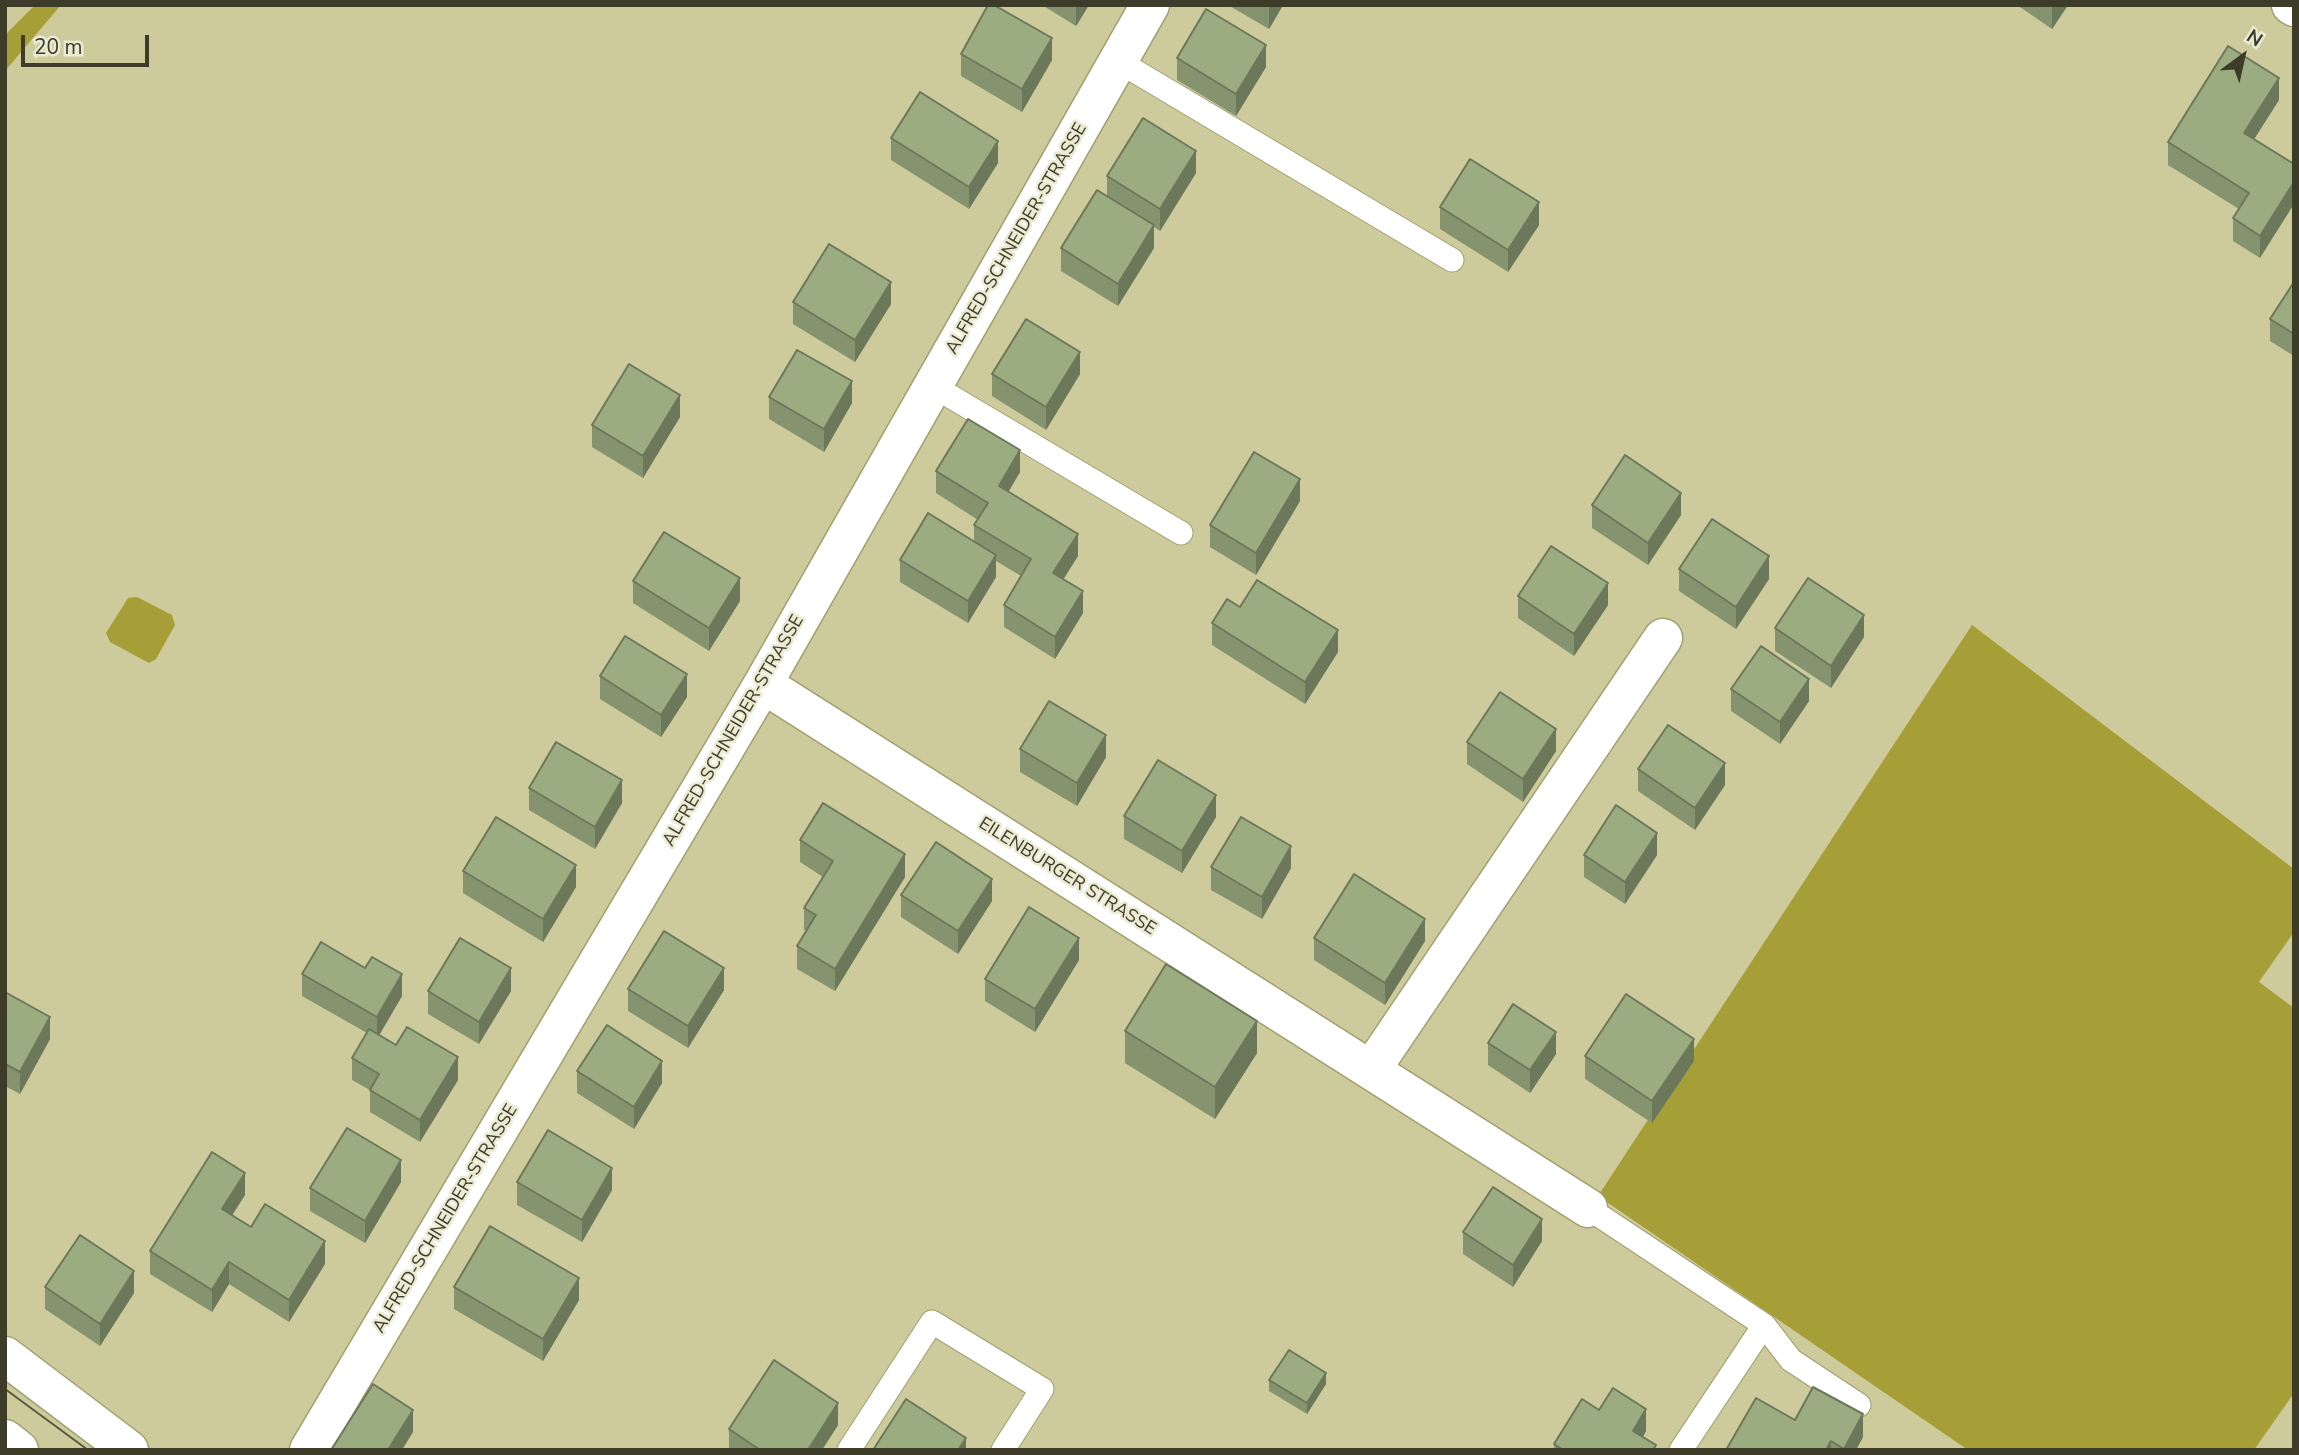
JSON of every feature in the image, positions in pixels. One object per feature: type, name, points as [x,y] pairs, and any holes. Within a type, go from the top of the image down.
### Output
[{"type":"street","name":"ALFRED-SCHNEIDER-STRASSE","points":[[309,1450],[763,684],[1150,5]]},
{"type":"street","points":[[1371,1070],[1663,638]]},
{"type":"street","name":"EILENBURGER STRASSE","points":[[763,684],[1588,1208]]},
{"type":"street","points":[[5,1356],[129,1450]]},
{"type":"street","points":[[5,1440],[19,1450]]},
{"type":"lane","points":[[1118,61],[1452,260]]},
{"type":"lane","points":[[933,386],[1181,533]]},
{"type":"lane","points":[[1588,1208],[1764,1325],[1791,1360],[1859,1405]]},
{"type":"lane","points":[[849,1450],[932,1322],[1042,1389],[1003,1450]]},
{"type":"lane","points":[[1681,1450],[1764,1325]]},
{"type":"shaded area","points":[[35,5],[61,5],[5,71],[5,35]]},
{"type":"shaded area","points":[[137,597],[172,615],[175,625],[156,659],[149,663],[110,642],[106,633],[128,598]]},
{"type":"shaded area","points":[[1972,625],[2294,869],[2294,932],[2259,982],[2294,1008],[2294,1393],[2254,1450],[1968,1450],[1598,1196]]},
{"type":"building","points":[[988,5],[994,5],[1052,38],[1022,89],[961,54]]},
{"type":"building","points":[[1206,9],[1266,45],[1236,94],[1177,58]]},
{"type":"building","points":[[2228,46],[2279,78],[2244,133],[2294,164],[2294,182],[2260,236],[2233,218],[2249,193],[2168,142]]},
{"type":"building","points":[[920,92],[998,141],[969,187],[891,138]]},
{"type":"building","points":[[1143,118],[1196,151],[1160,209],[1107,176]]},
{"type":"building","points":[[1470,159],[1539,202],[1508,250],[1440,207]]},
{"type":"building","points":[[1097,190],[1154,225],[1118,284],[1061,248]]},
{"type":"building","points":[[829,244],[891,282],[855,340],[793,302]]},
{"type":"building","points":[[2294,282],[2294,334],[2270,319]]},
{"type":"building","points":[[1026,319],[1080,352],[1046,407],[992,374]]},
{"type":"building","points":[[797,350],[852,381],[824,429],[769,397]]},
{"type":"building","points":[[629,364],[680,395],[643,456],[592,425]]},
{"type":"building","points":[[968,419],[1020,450],[999,486],[1078,534],[1053,573],[1083,591],[1055,637],[1004,605],[1031,559],[974,525],[988,503],[936,471]]},
{"type":"building","points":[[1254,452],[1300,479],[1256,553],[1210,525]]},
{"type":"building","points":[[1625,455],[1681,493],[1648,543],[1592,505]]},
{"type":"building","points":[[928,513],[996,555],[968,601],[900,560]]},
{"type":"building","points":[[1712,519],[1769,556],[1736,607],[1679,569]]},
{"type":"building","points":[[664,532],[740,578],[709,628],[633,581]]},
{"type":"building","points":[[1551,546],[1608,583],[1574,634],[1518,596]]},
{"type":"building","points":[[1808,578],[1864,615],[1831,666],[1775,628]]},
{"type":"building","points":[[1257,580],[1338,630],[1305,682],[1212,623],[1227,599],[1240,607]]},
{"type":"building","points":[[625,636],[687,674],[661,715],[600,676]]},
{"type":"building","points":[[1761,646],[1809,679],[1780,722],[1731,689]]},
{"type":"building","points":[[1500,692],[1556,729],[1523,779],[1467,742]]},
{"type":"building","points":[[1049,701],[1106,735],[1077,783],[1020,749]]},
{"type":"building","points":[[1668,725],[1725,763],[1695,808],[1638,769]]},
{"type":"building","points":[[556,742],[622,780],[595,827],[529,788]]},
{"type":"building","points":[[1158,760],[1216,795],[1182,851],[1124,816]]},
{"type":"building","points":[[823,803],[905,854],[835,969],[797,946],[816,915],[804,908],[833,861],[800,840]]},
{"type":"building","points":[[1616,805],[1657,833],[1625,882],[1584,855]]},
{"type":"building","points":[[496,817],[576,865],[543,919],[463,871]]},
{"type":"building","points":[[1241,817],[1291,846],[1262,897],[1211,867]]},
{"type":"building","points":[[936,842],[992,879],[958,931],[901,895]]},
{"type":"building","points":[[1354,874],[1425,919],[1385,983],[1314,938]]},
{"type":"building","points":[[1029,907],[1079,938],[1035,1009],[985,979]]},
{"type":"building","points":[[664,931],[724,968],[688,1026],[628,989]]},
{"type":"building","points":[[460,938],[511,968],[479,1022],[428,991]]},
{"type":"building","points":[[321,942],[365,968],[372,957],[402,974],[377,1017],[302,974]]},
{"type":"building","points":[[1166,964],[1257,1021],[1215,1087],[1125,1031]]},
{"type":"building","points":[[5,992],[50,1017],[20,1072],[5,1064]]},
{"type":"building","points":[[1626,994],[1694,1039],[1652,1101],[1585,1056]]},
{"type":"building","points":[[1513,1004],[1556,1032],[1530,1070],[1488,1043]]},
{"type":"building","points":[[607,1025],[662,1061],[634,1107],[577,1071]]},
{"type":"building","points":[[407,1027],[458,1057],[420,1120],[370,1090],[379,1074],[352,1058],[369,1029],[396,1045]]},
{"type":"building","points":[[347,1128],[401,1160],[365,1221],[310,1188]]},
{"type":"building","points":[[548,1130],[612,1168],[582,1220],[517,1182]]},
{"type":"building","points":[[212,1152],[245,1173],[222,1209],[251,1227],[265,1204],[325,1241],[289,1300],[229,1262],[212,1290],[150,1251]]},
{"type":"building","points":[[1493,1187],[1542,1219],[1513,1265],[1463,1232]]},
{"type":"building","points":[[490,1226],[579,1278],[543,1339],[454,1287]]},
{"type":"building","points":[[80,1235],[134,1271],[100,1324],[45,1287]]},
{"type":"building","points":[[1289,1350],[1326,1373],[1307,1403],[1269,1380]]},
{"type":"building","points":[[774,1360],[838,1403],[808,1450],[760,1450],[729,1429]]},
{"type":"building","points":[[373,1384],[413,1410],[388,1450],[331,1450]]},
{"type":"building","points":[[1813,1387],[1863,1414],[1844,1449],[1831,1441],[1826,1450],[1726,1450],[1756,1398],[1795,1420]]},
{"type":"building","points":[[1613,1388],[1646,1409],[1633,1431],[1656,1445],[1653,1450],[1563,1450],[1554,1444],[1582,1399],[1599,1410]]},
{"type":"building","points":[[906,1399],[966,1438],[958,1450],[873,1450]]},
{"type":"tram line","points":[[5,1389],[88,1450]]}]
